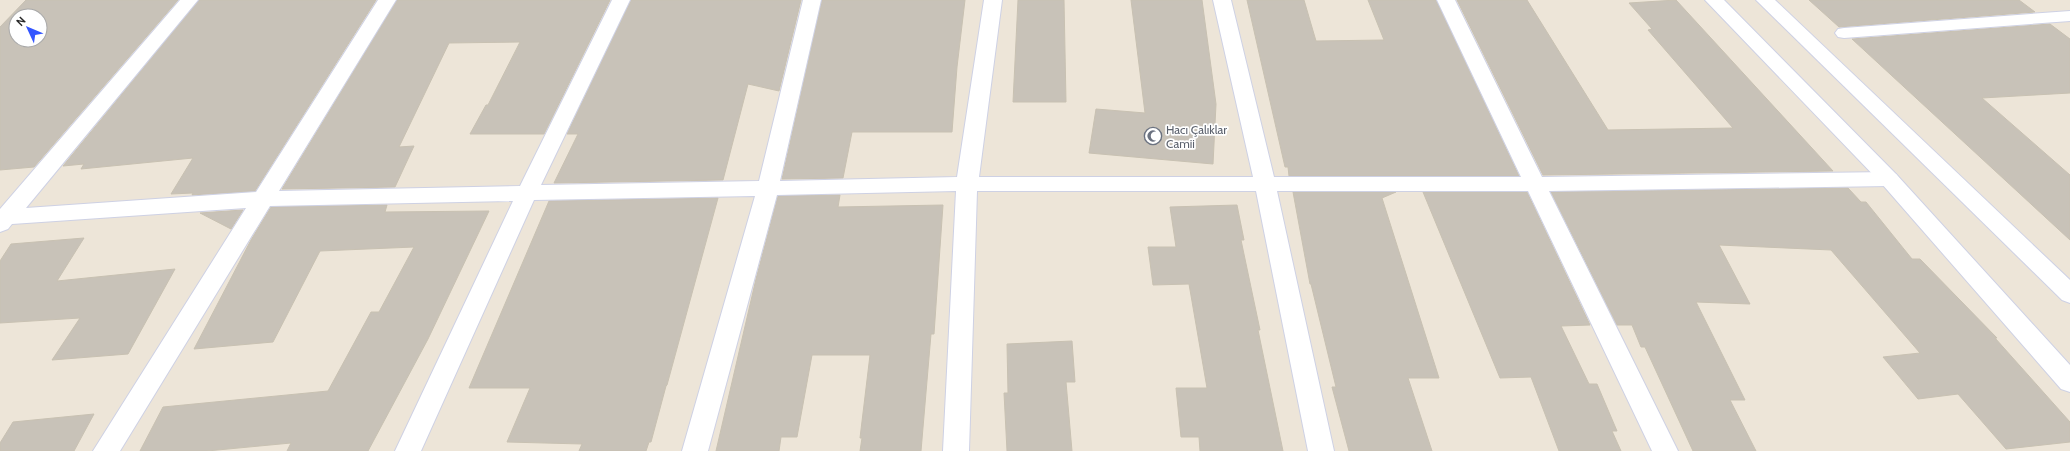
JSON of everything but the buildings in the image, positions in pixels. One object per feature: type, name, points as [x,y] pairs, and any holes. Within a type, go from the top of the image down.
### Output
[{"type":"street","points":[[2,219],[189,0]]},
{"type":"street","points":[[106,451],[387,0]]},
{"type":"street","points":[[408,451],[527,193],[621,0]]},
{"type":"street","points":[[695,451],[768,188],[812,0]]},
{"type":"street","points":[[956,451],[967,184],[992,0]]},
{"type":"street","points":[[1222,0],[1265,185],[1321,451]]},
{"type":"street","points":[[1446,0],[1665,451]]},
{"type":"street","points":[[1714,0],[1889,179],[2070,382]]},
{"type":"street","points":[[1765,0],[2070,294]]},
{"type":"street","points":[[2065,0],[2070,4]]},
{"type":"street","points":[[1844,33],[2070,16]]},
{"type":"street","points":[[2,219],[262,199],[527,193],[967,184],[1536,184],[1889,179]]},
{"type":"place","name":"Hacı Çalıklar Camii","points":[[1153,136]]}]
